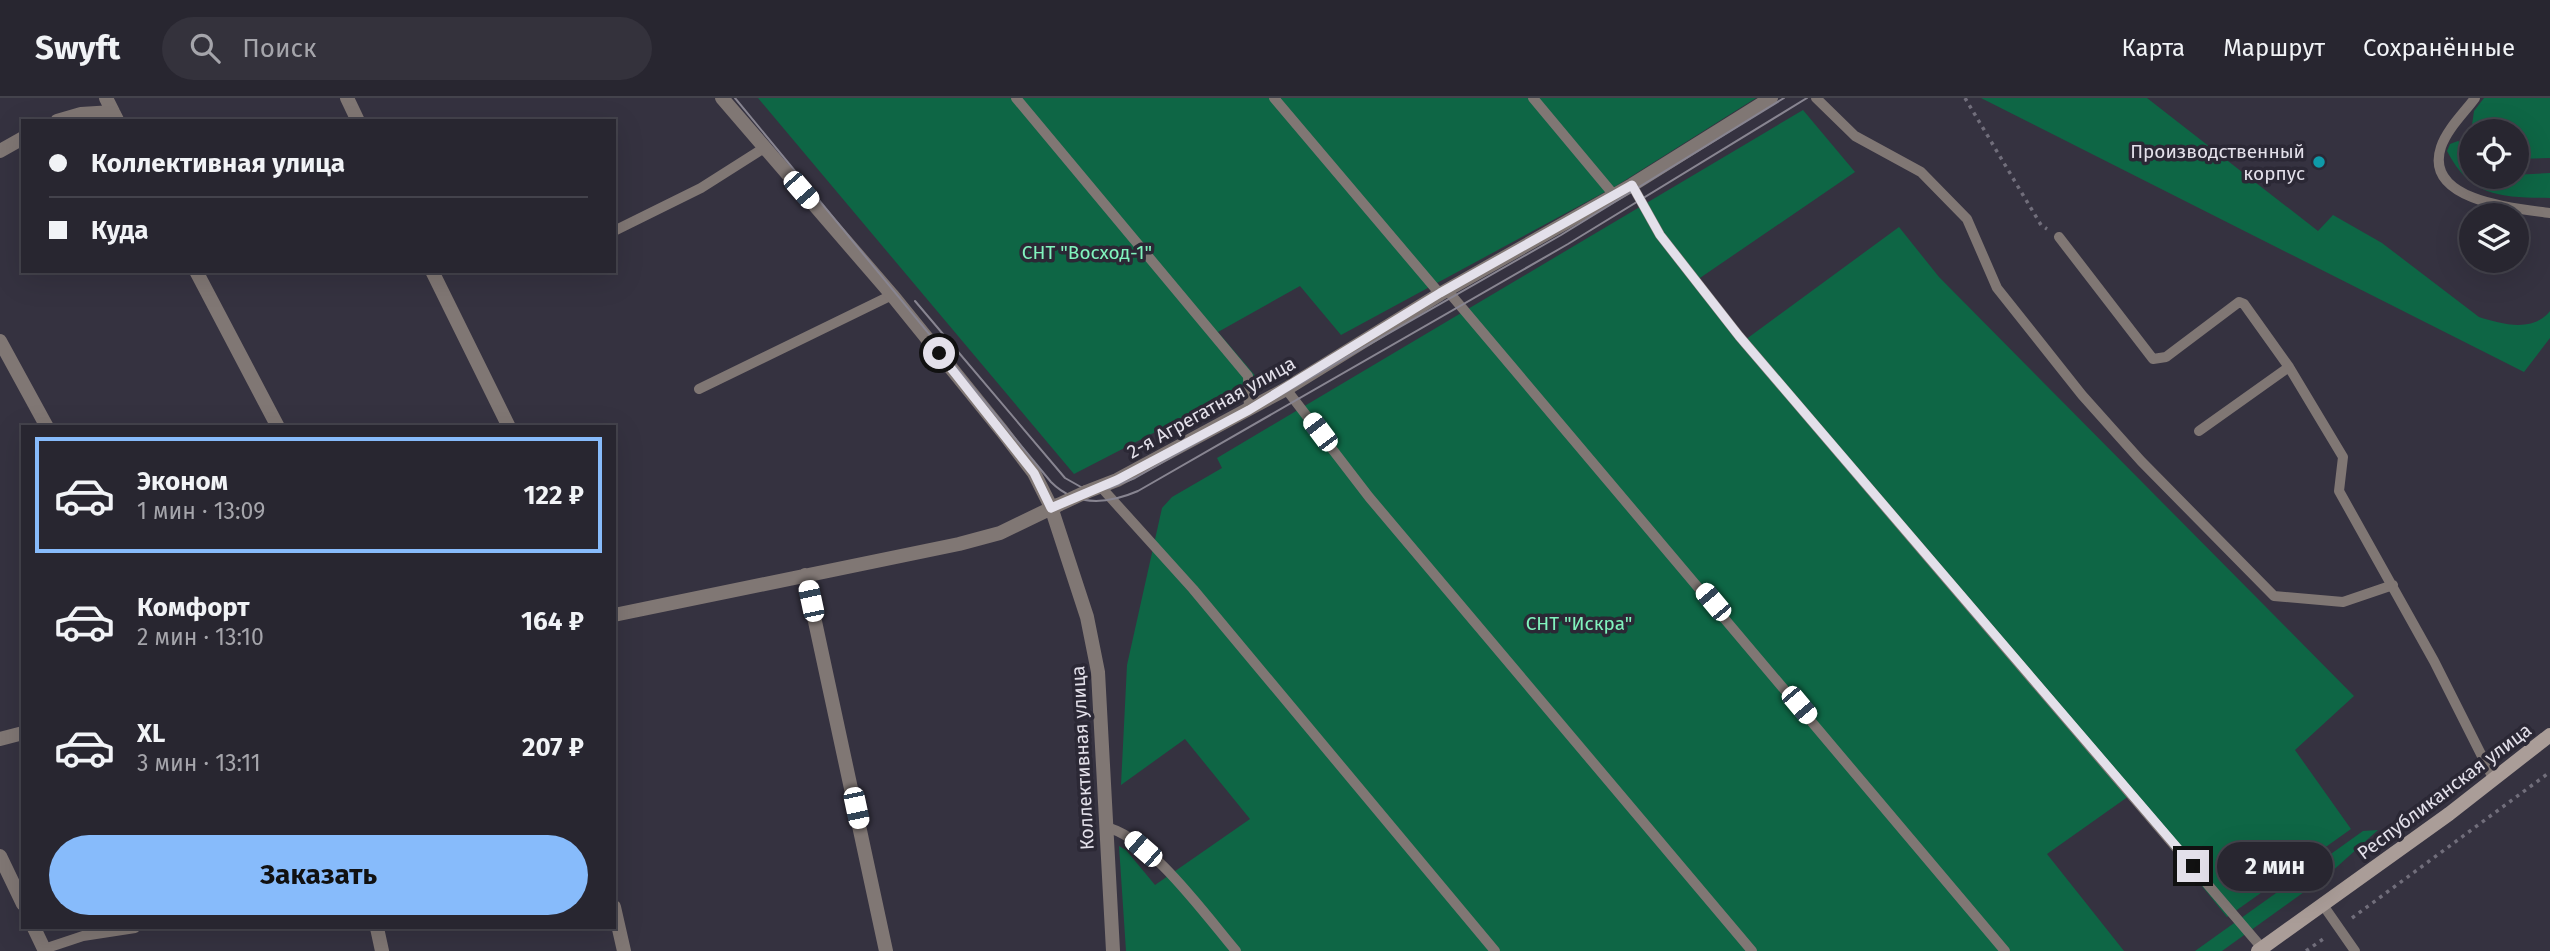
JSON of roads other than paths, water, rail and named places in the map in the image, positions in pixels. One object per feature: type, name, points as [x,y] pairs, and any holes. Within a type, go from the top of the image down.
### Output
[{"type":"main road","name":"Республиканская улица","points":[[2260,950],[2494,780],[2550,735]]},
{"type":"street","points":[[64,119],[81,114],[115,116],[106,98]]},
{"type":"street","points":[[347,98],[357,119]]},
{"type":"street","name":"Коллективная улица","points":[[722,98],[892,295],[1034,473],[1055,506],[1087,617],[1098,672],[1113,951]]},
{"type":"street","name":"2-я Агрегатная улица","points":[[616,615],[990,536],[1093,489],[1249,410],[1443,292],[1632,185],[1771,98]]},
{"type":"street","points":[[0,151],[21,139]]},
{"type":"street","points":[[198,273],[277,425]]},
{"type":"street","points":[[433,273],[508,425]]},
{"type":"street","points":[[0,341],[46,425]]},
{"type":"street","points":[[805,575],[886,951]]},
{"type":"street","points":[[0,739],[21,734]]},
{"type":"street","points":[[0,856],[21,900]]},
{"type":"street","points":[[616,916],[624,951]]},
{"type":"street","points":[[34,929],[45,950]]},
{"type":"street","points":[[377,929],[383,951]]},
{"type":"lane","points":[[1016,98],[1248,376],[1249,410]]},
{"type":"lane","points":[[1274,98],[2005,951]]},
{"type":"lane","points":[[1533,98],[1614,195]]},
{"type":"lane","points":[[1816,98],[1855,136],[1922,172],[1967,219],[1997,288],[2082,395],[2141,461],[2274,596],[2343,602],[2393,584]]},
{"type":"lane","points":[[2475,98],[2442,144],[2440,168],[2445,179],[2465,194],[2486,203],[2550,214]]},
{"type":"lane","points":[[616,230],[701,188],[764,148]]},
{"type":"lane","points":[[1632,185],[1660,235],[1739,336],[2260,950]]},
{"type":"lane","points":[[2059,237],[2153,359],[2166,357],[2239,302],[2256,320],[2289,367],[2343,457],[2339,491],[2393,584],[2494,780]]},
{"type":"lane","points":[[699,389],[892,295]]},
{"type":"lane","points":[[2199,431],[2289,367]]},
{"type":"lane","points":[[1286,389],[1369,497],[1752,951]]},
{"type":"lane","points":[[1093,489],[1193,589],[1495,951]]},
{"type":"lane","points":[[1105,827],[1122,831],[1164,867],[1237,951]]},
{"type":"lane","points":[[2323,905],[2355,951]]},
{"type":"lane","points":[[45,950],[83,936],[128,929]]},
{"type":"tram line","points":[[735,98],[1051,482],[1071,496],[1093,501],[1115,499],[1138,491],[1568,244],[1807,98]]},
{"type":"tram line","points":[[915,301],[1065,478],[1088,491],[1110,488],[1135,478],[1561,235],[1784,98]]},
{"type":"place","name":"Производственный корпус","points":[[2319,162]]},
{"type":"park label","name":"СНТ \"Восход-1\"","points":[[1087,252]]},
{"type":"park label","name":"СНТ \"Искра\"","points":[[1579,623]]}]
